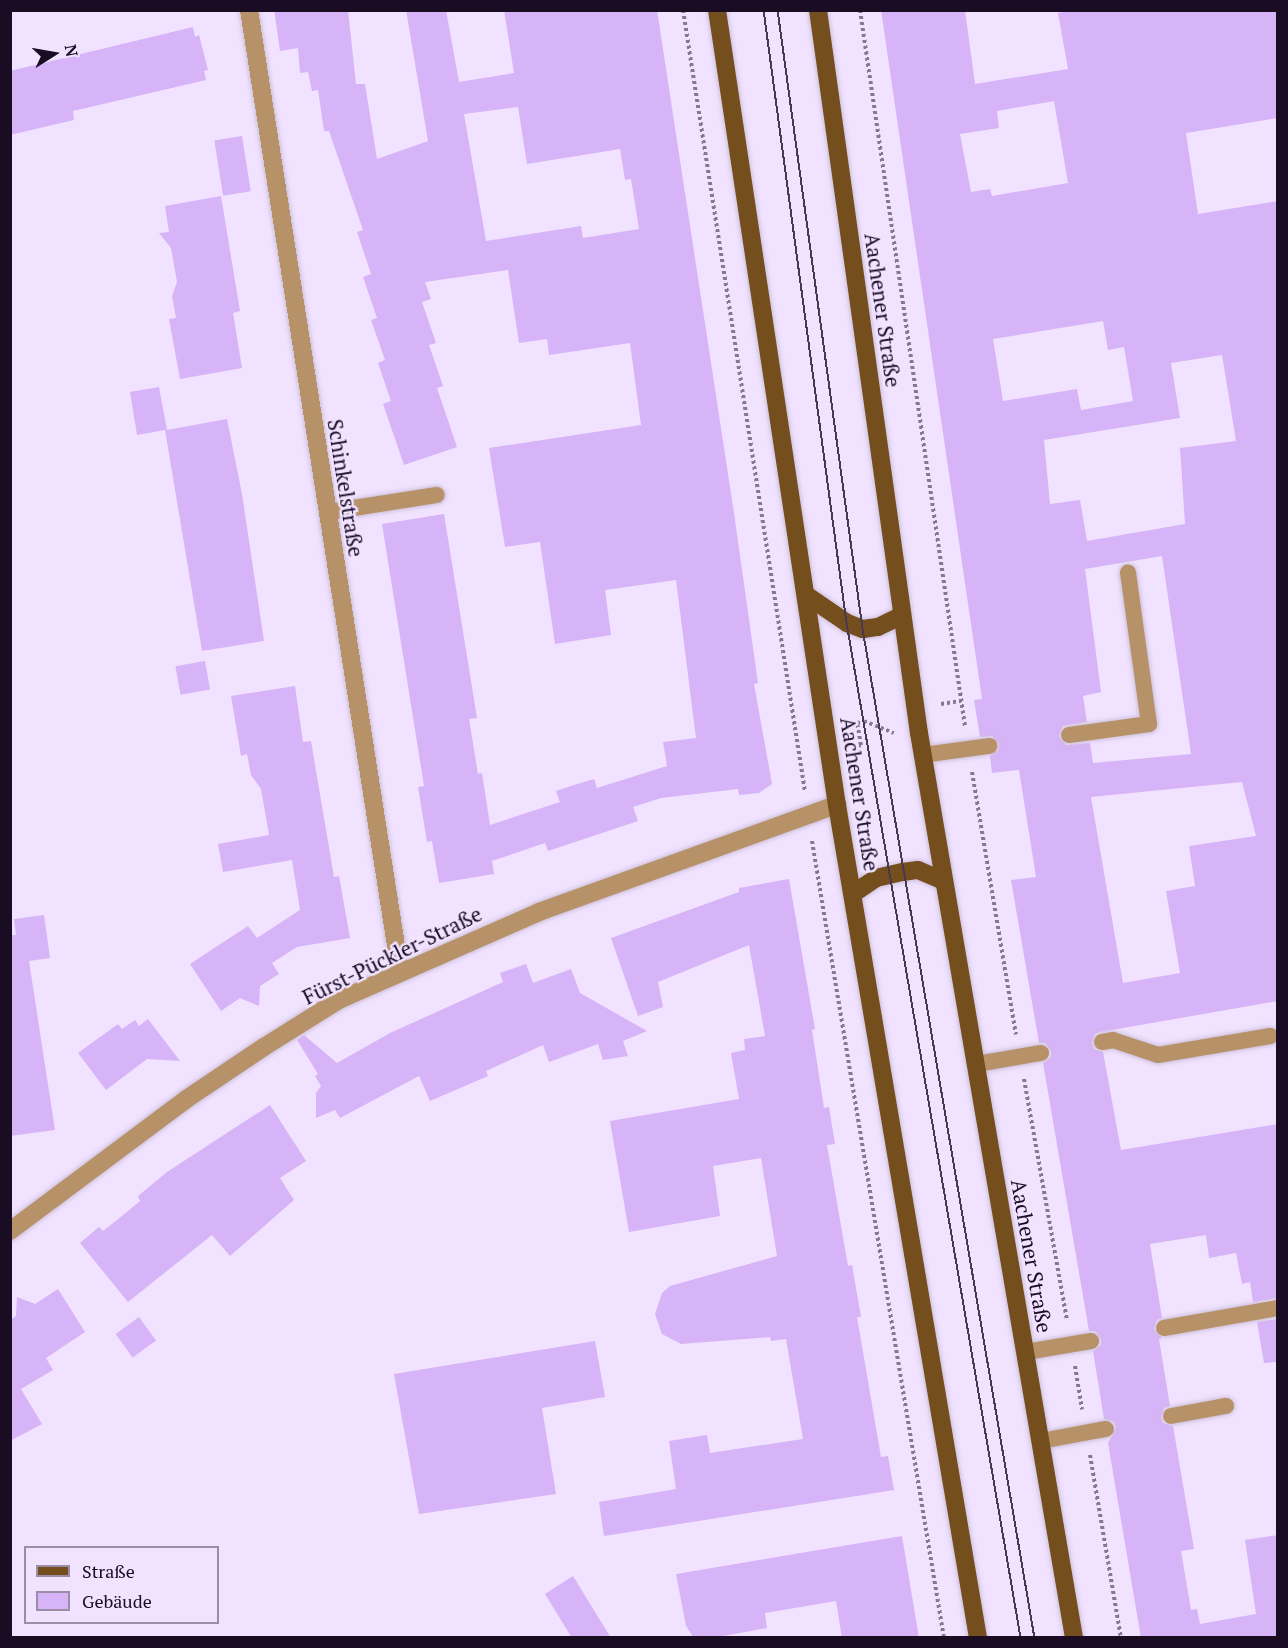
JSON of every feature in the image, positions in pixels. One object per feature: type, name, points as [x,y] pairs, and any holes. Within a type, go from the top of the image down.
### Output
[{"type":"main road","name":"Aachener Straße","points":[[717,10],[837,805],[854,893],[978,1638]]},
{"type":"main road","name":"Aachener Straße","points":[[818,10],[922,755],[1074,1638]]},
{"type":"main road","points":[[806,595],[847,623],[863,629],[878,627],[901,616]]},
{"type":"main road","name":"Aachener Straße","points":[[854,893],[876,878],[918,870],[944,881]]},
{"type":"street","name":"Schinkelstraße","points":[[249,10],[400,972]]},
{"type":"street","name":"Fürst-Pückler-Straße","points":[[10,1231],[185,1100],[339,1000],[539,912],[837,805]]},
{"type":"lane","points":[[328,512],[437,495]]},
{"type":"lane","points":[[1069,735],[1149,724],[1128,572]]},
{"type":"lane","points":[[922,755],[989,746]]},
{"type":"lane","points":[[1102,1042],[1113,1040],[1158,1055],[1270,1036]]},
{"type":"lane","points":[[977,1064],[1041,1053]]},
{"type":"lane","points":[[1164,1328],[1277,1308]]},
{"type":"lane","points":[[1026,1353],[1091,1341]]},
{"type":"lane","points":[[1171,1416],[1226,1406]]},
{"type":"lane","points":[[1041,1442],[1106,1429]]},
{"type":"path","points":[[860,10],[961,701],[1121,1638]]},
{"type":"path","points":[[799,754],[861,745],[857,723],[864,722],[896,733],[892,712],[961,701]]},
{"type":"building","points":[[274,10],[348,10],[356,84],[365,84],[377,159],[428,141],[406,10],[446,10],[459,82],[514,73],[504,10],[657,10],[734,513],[758,683],[754,684],[772,784],[759,793],[739,795],[738,789],[661,798],[633,807],[638,821],[548,851],[545,843],[492,861],[494,874],[439,883],[432,841],[427,842],[418,787],[424,786],[382,524],[444,514],[477,718],[469,719],[478,774],[482,773],[490,825],[560,802],[556,791],[574,785],[594,779],[597,788],[667,766],[663,742],[696,738],[676,580],[605,590],[611,635],[555,644],[540,542],[505,547],[489,448],[641,425],[630,343],[549,355],[547,339],[519,343],[508,270],[425,282],[431,299],[422,302],[436,343],[429,345],[443,386],[437,388],[457,447],[404,465],[383,404],[391,401],[378,363],[385,360],[371,320],[377,318],[363,277],[371,274],[357,232],[363,230],[329,131],[324,131],[318,90],[312,91],[308,72],[300,73],[298,48],[280,51]],"holes":[[[518,107],[527,164],[620,149],[625,180],[631,179],[639,229],[583,238],[581,226],[486,241],[464,114]]]},
{"type":"building","points":[[881,10],[965,10],[975,84],[1068,69],[1058,13],[1072,10],[1278,10],[1278,118],[1186,133],[1198,214],[1278,201],[1278,1001],[1100,1032],[1095,1034],[1092,1043],[1094,1049],[1103,1052],[1121,1150],[1278,1124],[1278,1298],[1253,1302],[1250,1282],[1242,1284],[1236,1253],[1209,1258],[1206,1235],[1150,1244],[1162,1318],[1157,1320],[1154,1329],[1162,1338],[1159,1339],[1170,1406],[1164,1408],[1161,1417],[1163,1423],[1173,1426],[1194,1549],[1181,1551],[1191,1610],[1197,1609],[1200,1624],[1256,1614],[1245,1540],[1278,1535],[1278,1638],[1141,1638],[1108,1443],[1116,1428],[1114,1422],[1104,1419],[1093,1351],[1101,1345],[1101,1339],[1095,1331],[1089,1331],[1043,1063],[1051,1057],[1051,1051],[1045,1043],[1039,1043],[1011,880],[1036,877],[1019,770],[992,773],[990,756],[998,750],[999,744],[992,736],[980,737],[974,700],[982,699]],"holes":[[[1054,101],[1068,183],[992,196],[990,189],[971,192],[960,134],[999,128],[997,111]],[[1103,321],[1108,350],[1124,347],[1133,401],[1081,410],[1077,389],[1003,401],[993,339]],[[1222,355],[1236,441],[1180,448],[1185,524],[1087,541],[1080,500],[1050,504],[1044,440],[1180,418],[1171,363]],[[1162,556],[1191,754],[1093,763],[1090,743],[1066,745],[1059,736],[1063,726],[1087,722],[1083,696],[1101,692],[1085,569]],[[1242,782],[1256,836],[1189,846],[1195,886],[1166,891],[1180,973],[1123,983],[1091,797]]]},
{"type":"building","points":[[193,27],[195,37],[199,35],[208,70],[204,71],[206,80],[73,111],[74,120],[10,135],[10,71]]},
{"type":"building","points":[[242,136],[251,191],[223,196],[214,140]]},
{"type":"building","points":[[221,196],[240,311],[233,313],[242,368],[180,379],[169,319],[176,318],[172,296],[177,282],[171,248],[159,233],[169,232],[165,206]]},
{"type":"building","points":[[159,387],[167,430],[227,419],[242,494],[264,641],[202,651],[165,430],[137,435],[130,392]]},
{"type":"building","points":[[205,661],[210,690],[180,695],[175,666]]},
{"type":"building","points":[[295,686],[303,742],[311,741],[334,877],[339,876],[350,938],[297,947],[272,963],[279,974],[260,986],[259,1006],[240,998],[221,1011],[190,964],[248,926],[257,938],[300,910],[292,860],[223,872],[218,844],[269,835],[261,789],[251,775],[247,754],[241,756],[231,696]]},
{"type":"building","points":[[789,879],[815,1029],[812,1030],[824,1108],[829,1107],[835,1144],[827,1145],[848,1266],[852,1265],[861,1317],[857,1317],[881,1457],[888,1456],[894,1490],[604,1536],[599,1502],[676,1489],[669,1441],[707,1435],[710,1453],[803,1439],[786,1339],[771,1341],[770,1337],[681,1344],[662,1334],[655,1314],[662,1293],[670,1286],[777,1256],[761,1158],[713,1166],[720,1216],[629,1232],[610,1121],[739,1099],[731,1053],[745,1050],[744,1039],[765,1036],[749,945],[658,982],[663,1007],[638,1016],[611,938],[739,892],[739,888]]},
{"type":"building","points":[[44,915],[50,958],[29,961],[55,1130],[10,1136],[10,935],[16,935],[14,919]]},
{"type":"building","points":[[526,964],[533,983],[571,969],[580,993],[647,1031],[623,1041],[628,1056],[603,1060],[598,1044],[549,1062],[543,1045],[486,1071],[488,1076],[430,1101],[419,1076],[340,1118],[335,1110],[316,1118],[316,1093],[321,1086],[315,1076],[318,1074],[297,1040],[304,1035],[337,1063],[390,1033],[503,982],[500,973]]},
{"type":"building","points":[[148,1019],[180,1061],[147,1059],[106,1090],[78,1053],[118,1024],[122,1029],[135,1020],[139,1026]]},
{"type":"building","points":[[270,1105],[306,1161],[280,1178],[294,1200],[230,1256],[212,1235],[128,1302],[80,1243],[99,1227],[103,1231],[122,1216],[140,1201],[138,1196],[167,1172]]},
{"type":"building","points":[[58,1289],[85,1332],[46,1358],[53,1370],[21,1389],[42,1424],[10,1441],[10,1320],[16,1316],[17,1297],[35,1304]]},
{"type":"building","points":[[139,1317],[156,1340],[133,1358],[116,1334]]},
{"type":"building","points":[[1278,1319],[1278,1362],[1264,1363],[1257,1322]]},
{"type":"building","points":[[595,1341],[605,1397],[542,1408],[556,1494],[419,1514],[394,1374]]},
{"type":"building","points":[[902,1536],[919,1638],[842,1638],[836,1601],[765,1613],[767,1628],[712,1638],[694,1638],[686,1626],[676,1574]]},
{"type":"building","points":[[573,1576],[611,1638],[572,1638],[545,1594]]},
{"type":"tram line","points":[[764,10],[847,623],[1021,1638]]},
{"type":"tram line","points":[[778,10],[863,629],[1035,1638]]}]
